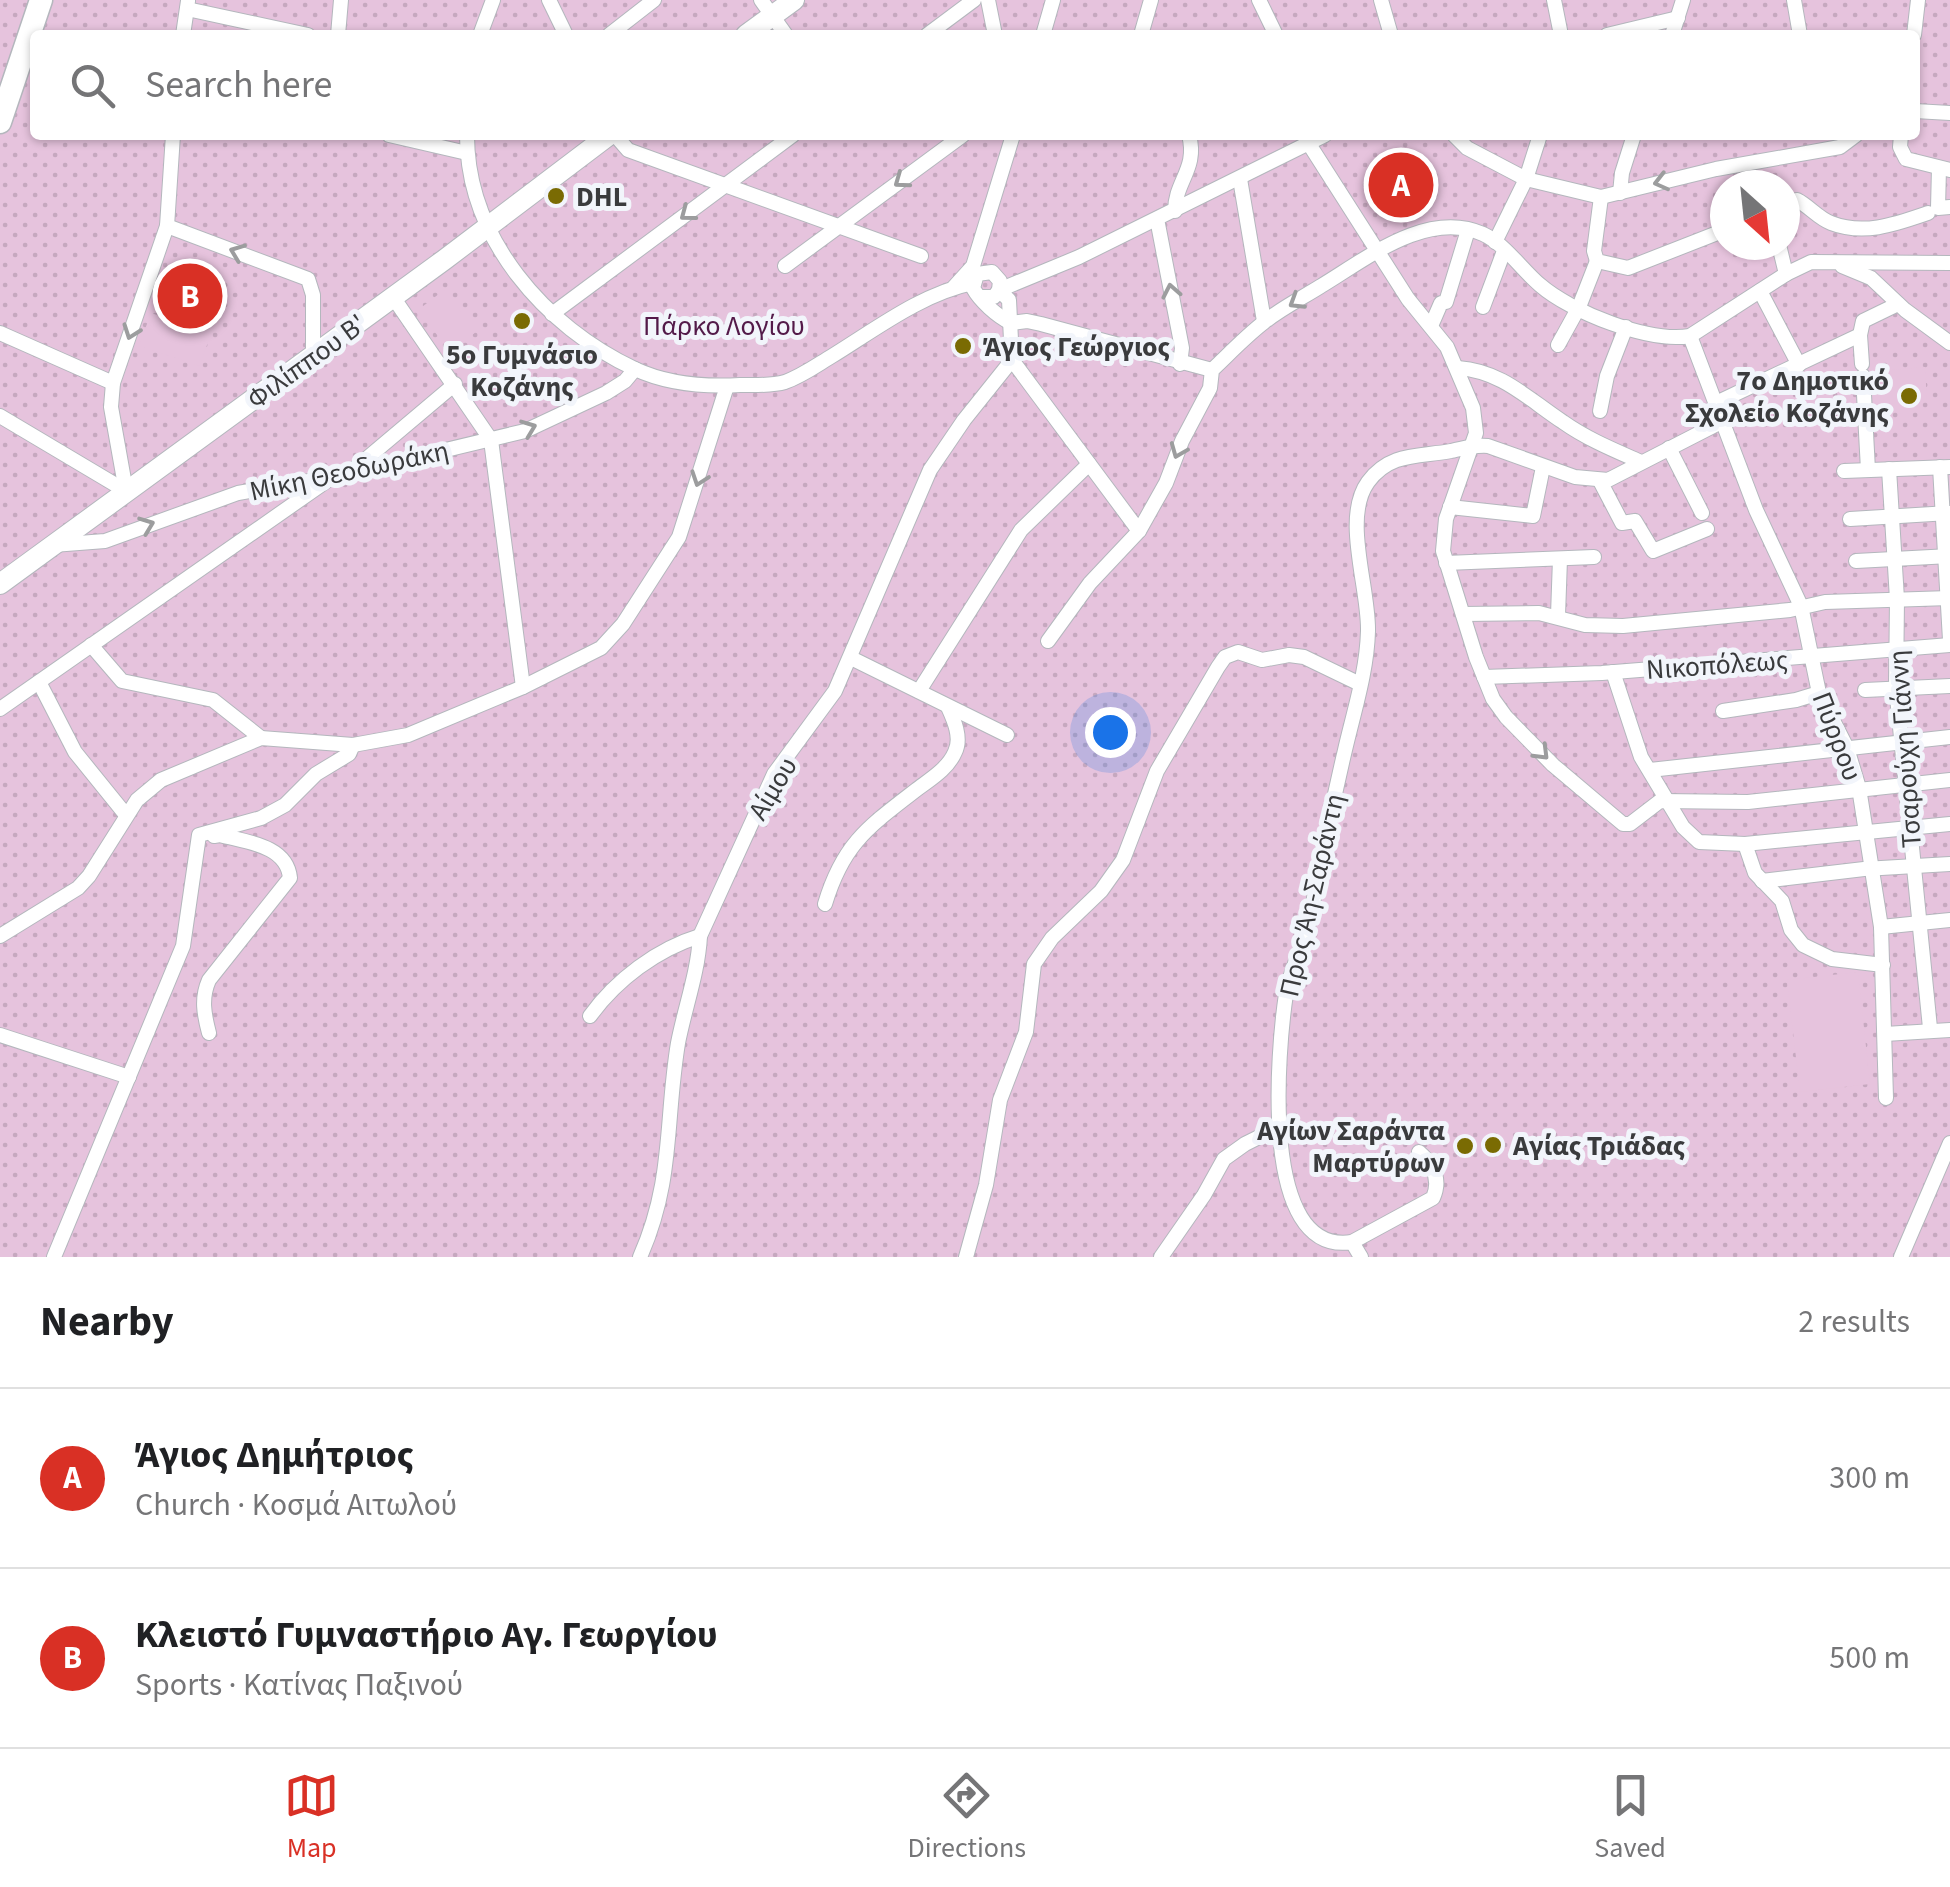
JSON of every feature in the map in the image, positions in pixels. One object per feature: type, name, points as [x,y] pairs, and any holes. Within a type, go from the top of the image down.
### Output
[{"type":"main road","points":[[0,122],[24,48],[25,0]]},
{"type":"main road","points":[[30,30],[41,0]]},
{"type":"main road","points":[[750,30],[767,8],[794,0]]},
{"type":"main road","points":[[0,79],[24,48]]},
{"type":"main road","name":"Φιλίππου Β'","points":[[0,584],[605,140]]},
{"type":"street","points":[[338,30],[341,0]]},
{"type":"street","points":[[482,30],[492,0]]},
{"type":"street","points":[[549,0],[564,30]]},
{"type":"street","points":[[615,30],[654,0]]},
{"type":"street","points":[[934,30],[974,0]]},
{"type":"street","points":[[988,0],[994,30]]},
{"type":"street","points":[[1045,30],[1054,0]]},
{"type":"street","points":[[1142,30],[1151,0]]},
{"type":"street","points":[[1259,0],[1274,30]]},
{"type":"street","points":[[1381,0],[1390,30]]},
{"type":"street","points":[[1554,0],[1560,30]]},
{"type":"street","points":[[1674,30],[1683,0]]},
{"type":"street","points":[[1794,0],[1799,30]]},
{"type":"street","points":[[1915,30],[1918,0]]},
{"type":"street","points":[[184,30],[187,5],[288,30]]},
{"type":"street","points":[[767,8],[782,30]]},
{"type":"street","points":[[1628,30],[1678,18]]},
{"type":"street","points":[[1920,111],[1950,112]]},
{"type":"street","points":[[126,491],[111,407],[113,383],[167,226],[173,140]]},
{"type":"street","points":[[410,140],[466,153]]},
{"type":"street","points":[[466,140],[486,229],[498,250],[552,314],[635,369],[687,384],[778,384],[797,377],[926,299],[973,283]]},
{"type":"street","points":[[617,140],[628,150],[921,256]]},
{"type":"street","points":[[552,314],[786,140]]},
{"type":"street","points":[[785,266],[956,140]]},
{"type":"street","points":[[954,287],[968,274],[980,248],[1012,140]]},
{"type":"street","points":[[1175,211],[1178,190],[1190,166],[1189,140]]},
{"type":"street","points":[[1212,370],[1028,320],[1011,323],[975,292],[973,283],[977,274],[998,285],[1016,286],[1316,140]]},
{"type":"street","points":[[1459,140],[1466,148],[1526,179],[1601,196],[1716,169],[1840,147],[1849,140]]},
{"type":"street","points":[[1483,307],[1538,140]]},
{"type":"street","points":[[1620,193],[1632,140]]},
{"type":"street","points":[[1800,203],[1830,223],[1854,228],[1888,226],[1938,209],[1945,169],[1906,159],[1901,140]]},
{"type":"street","points":[[1309,144],[1408,299],[1458,368],[1476,424],[1442,542],[1446,563],[1484,676],[1506,717],[1554,765],[1623,824],[1636,822],[1656,802],[1669,800],[1748,802],[1950,780]]},
{"type":"street","points":[[1240,179],[1264,321]]},
{"type":"street","points":[[1558,345],[1597,261],[1594,252],[1601,196]]},
{"type":"street","points":[[1157,220],[1182,348],[1180,364]]},
{"type":"street","points":[[167,226],[308,280],[313,295],[314,356]]},
{"type":"street","points":[[1048,642],[1090,583],[1139,531],[1210,388],[1212,370],[1264,321],[1379,250],[1427,230],[1468,230],[1500,247],[1544,288],[1578,307],[1626,328],[1672,340],[1690,336],[1786,274],[1812,262],[1950,263]]},
{"type":"street","points":[[1431,326],[1441,303],[1446,302],[1468,230]]},
{"type":"street","points":[[1597,261],[1628,268],[1710,236]]},
{"type":"street","points":[[980,248],[1011,323],[1012,360],[1139,531]]},
{"type":"street","points":[[1783,260],[1786,274]]},
{"type":"street","points":[[1828,260],[1871,278],[1950,343]]},
{"type":"street","points":[[981,297],[990,298],[998,285]]},
{"type":"street","points":[[1760,291],[1799,365]]},
{"type":"street","points":[[394,297],[491,440],[523,687]]},
{"type":"street","points":[[1868,470],[1860,335],[1863,321],[1898,304]]},
{"type":"street","points":[[1600,411],[1607,376],[1626,328]]},
{"type":"street","points":[[0,333],[113,383]]},
{"type":"street","points":[[1716,402],[1860,335]]},
{"type":"street","name":"Πύρρου","points":[[1690,336],[1756,510],[1801,606],[1820,692],[1847,748],[1858,788],[1881,927],[1886,1098]]},
{"type":"street","name":"Αίμου","points":[[640,1257],[657,1215],[666,1174],[674,1069],[699,962],[700,936],[767,787],[824,710],[851,658],[930,470],[1012,360]]},
{"type":"street","points":[[1458,368],[1476,369],[1503,379],[1588,438],[1641,462]]},
{"type":"street","name":"Μίκη Θεοδωράκη","points":[[52,545],[106,541],[238,493],[333,477],[525,431],[606,393],[635,369]]},
{"type":"street","points":[[348,473],[455,384]]},
{"type":"street","points":[[0,936],[78,888],[96,866],[126,814],[146,790],[161,780],[260,738],[353,745],[408,735],[588,657],[623,624],[678,537],[713,439],[727,386]]},
{"type":"street","points":[[0,416],[126,491]]},
{"type":"street","points":[[1473,444],[1543,467],[1608,480],[1722,421]]},
{"type":"street","name":"Προς Άη-Σαράντη","points":[[1352,1242],[1338,1245],[1321,1240],[1304,1224],[1277,1128],[1276,1093],[1286,992],[1308,932],[1325,835],[1360,684],[1368,626],[1358,544],[1360,498],[1368,482],[1391,461],[1473,444]]},
{"type":"street","points":[[1670,448],[1702,513]]},
{"type":"street","points":[[919,691],[1021,530],[1089,464]]},
{"type":"street","points":[[1450,507],[1533,516],[1543,467]]},
{"type":"street","points":[[1844,472],[1945,467],[1950,643]]},
{"type":"street","name":"Τσαρούχη Γιάννη","points":[[1889,469],[1900,743],[1930,1028]]},
{"type":"street","points":[[0,709],[333,477]]},
{"type":"street","points":[[1600,480],[1622,523],[1635,521],[1653,551],[1707,529]]},
{"type":"street","points":[[1850,519],[1947,514]]},
{"type":"street","points":[[1446,563],[1594,556]]},
{"type":"street","points":[[1856,561],[1948,556]]},
{"type":"street","points":[[1558,616],[1560,559]]},
{"type":"street","points":[[1463,614],[1540,612],[1585,625],[1623,626],[1825,602],[1950,598]]},
{"type":"street","name":"Νικοπόλεως","points":[[1484,676],[1613,672],[1950,643]]},
{"type":"street","points":[[91,645],[122,680],[213,700],[260,738]]},
{"type":"street","points":[[966,1257],[986,1185],[1000,1100],[1026,1032],[1034,964],[1052,938],[1124,860],[1157,771],[1218,667],[1225,657],[1238,652],[1262,660],[1289,655],[1304,657],[1360,684]]},
{"type":"street","points":[[851,658],[1007,735]]},
{"type":"street","points":[[1613,672],[1632,733],[1650,770],[1683,827],[1699,842],[1744,844],[1950,824]]},
{"type":"street","points":[[38,682],[75,752],[126,814]]},
{"type":"street","points":[[1865,690],[1950,686]]},
{"type":"street","points":[[1723,711],[1796,700],[1820,692]]},
{"type":"street","points":[[825,904],[846,852],[873,823],[941,770],[956,751],[956,727],[948,707]]},
{"type":"street","points":[[1650,770],[1950,737]]},
{"type":"street","points":[[54,1257],[183,946],[198,840],[202,834],[262,818],[285,805],[316,774],[349,754],[353,745]]},
{"type":"street","points":[[198,840],[220,835],[264,846],[290,868],[290,878],[209,980],[204,1002],[209,1033]]},
{"type":"street","points":[[1744,844],[1755,873],[1782,901],[1791,930],[1802,945],[1823,956],[1883,966]]},
{"type":"street","points":[[1762,881],[1950,864]]},
{"type":"street","points":[[1881,927],[1950,920]]},
{"type":"street","points":[[590,1016],[604,996],[628,975],[681,942],[700,936]]},
{"type":"street","points":[[1884,1034],[1930,1028],[1950,1030]]},
{"type":"street","points":[[0,1034],[129,1077]]},
{"type":"street","points":[[1160,1257],[1204,1196],[1224,1159],[1277,1128]]},
{"type":"street","points":[[1901,1257],[1950,1143]]},
{"type":"street","points":[[1360,1257],[1352,1242],[1433,1198],[1437,1189],[1435,1172],[1419,1152]]},
{"type":"green space","name":"Πάρκο Λογίου","points":[[0,0],[1950,0],[1950,1257],[0,1257]]},
{"type":"green space","points":[[444,290],[476,332],[450,352],[418,310]]},
{"type":"green space","points":[[151,313],[211,333],[200,366],[139,346]]},
{"type":"green space","points":[[1925,367],[1927,401],[1873,405],[1870,372]]},
{"type":"green space","points":[[1858,972],[1870,1084],[1800,1092],[1787,980]]},
{"type":"place","name":"Άγιος Δημήτριος","points":[[1401,185]]},
{"type":"place","name":"DHL","points":[[556,196]]},
{"type":"place","name":"Κλειστό Γυμναστήριο Αγ. Γεωργίου","points":[[190,296]]},
{"type":"place","name":"5o Γυμνάσιο Κοζάνης","points":[[522,321]]},
{"type":"place","name":"Άγιος Γεώργιος","points":[[963,346]]},
{"type":"place","name":"7ο Δημοτικό Σχολείο Κοζάνης","points":[[1909,396]]},
{"type":"place","name":"Αγίας Τριάδας","points":[[1493,1145]]},
{"type":"place","name":"Αγίων Σαράντα Μαρτύρων","points":[[1465,1146]]}]
